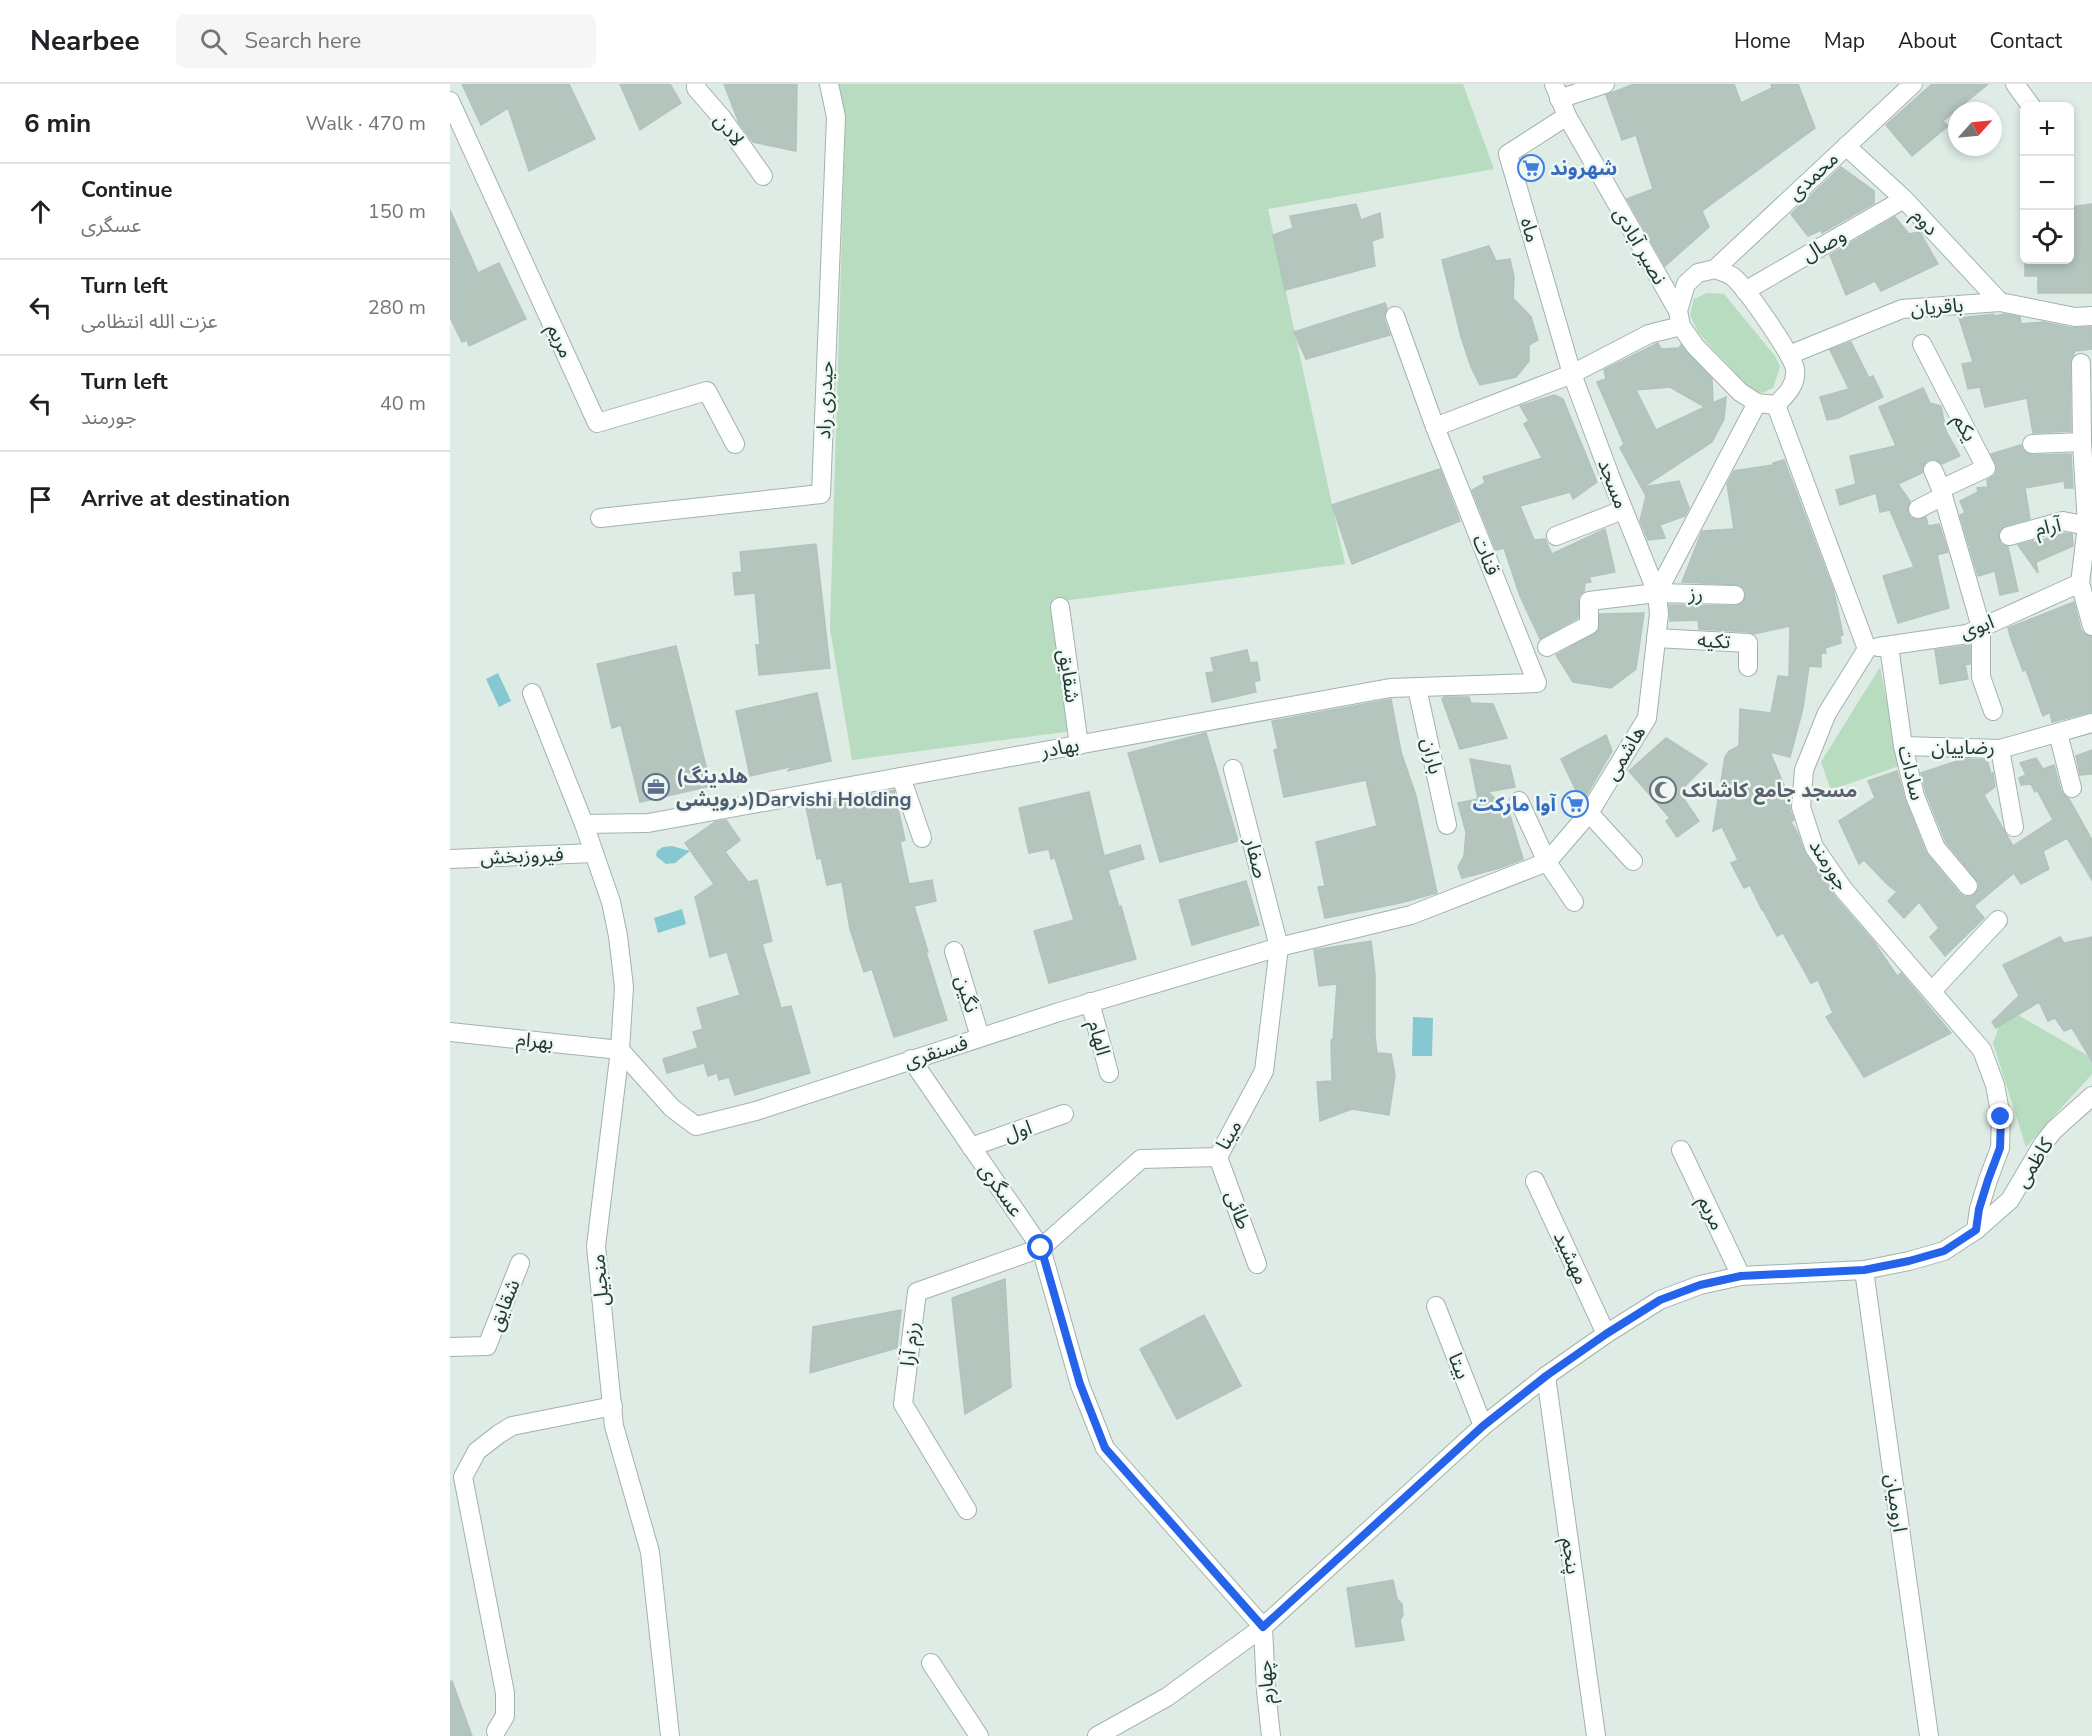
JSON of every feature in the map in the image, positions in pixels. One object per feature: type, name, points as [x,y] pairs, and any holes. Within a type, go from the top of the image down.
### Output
[{"type":"street","name":"لادن","points":[[696,84],[696,88],[722,118],[763,176]]},
{"type":"street","name":"حیدری راد","points":[[600,518],[821,494],[836,117],[829,84]]},
{"type":"street","points":[[1557,92],[1605,84]]},
{"type":"street","name":"محمدی","points":[[1679,318],[1686,285],[1698,273],[1714,270],[1913,84]]},
{"type":"street","points":[[2015,84],[2028,102]]},
{"type":"street","name":"نصیر آبادی","points":[[1557,92],[1567,116],[1695,346],[1740,392],[1757,403]]},
{"type":"street","name":"مریم","points":[[450,101],[597,423],[707,391],[735,444]]},
{"type":"street","name":"ماه","points":[[1567,116],[1508,154],[1572,374]]},
{"type":"street","name":"دوم","points":[[1846,146],[1904,199],[2001,302]]},
{"type":"street","name":"وصال","points":[[1745,291],[1904,199]]},
{"type":"street","points":[[1714,270],[1731,275],[1745,291],[1789,355],[1795,370],[1792,389],[1776,405]]},
{"type":"street","name":"باقریان","points":[[1789,355],[1902,309],[2001,302],[2075,317],[2092,316]]},
{"type":"street","name":"قنات","points":[[1395,316],[1435,427],[1537,684]]},
{"type":"street","points":[[1435,427],[1572,374],[1679,318]]},
{"type":"street","name":"یکم","points":[[1922,344],[1986,468],[1942,493]]},
{"type":"street","points":[[2081,363],[2082,442],[2089,526],[2080,583],[2092,626]]},
{"type":"street","name":"مسجد","points":[[1572,374],[1657,593]]},
{"type":"street","points":[[1757,403],[1776,405]]},
{"type":"street","name":"هاشمی","points":[[1279,947],[1412,915],[1547,862],[1589,813],[1647,718],[1659,614],[1657,593],[1757,403]]},
{"type":"street","points":[[1776,405],[1867,649]]},
{"type":"street","points":[[2032,444],[2082,442]]},
{"type":"street","points":[[1933,470],[1942,493],[1981,627],[1981,676],[1993,711]]},
{"type":"street","points":[[1918,509],[1942,493]]},
{"type":"street","points":[[1556,536],[1623,510]]},
{"type":"street","name":"آرام","points":[[2009,536],[2063,521],[2089,526]]},
{"type":"street","name":"ابوی","points":[[1867,649],[1967,634],[2080,583]]},
{"type":"street","name":"رز","points":[[1547,647],[1589,625],[1589,601],[1657,593],[1735,596]]},
{"type":"street","name":"شقایق","points":[[1060,607],[1079,744]]},
{"type":"street","name":"تکیه","points":[[1656,638],[1748,643],[1748,667]]},
{"type":"street","name":"سادات","points":[[1889,646],[1903,746],[1914,796],[1936,848],[1968,886]]},
{"type":"street","name":"جورمند","points":[[1867,649],[1827,713],[1804,770],[1801,807],[1814,847],[1844,890],[1982,1050],[1995,1085],[2001,1117],[2000,1148],[1979,1209],[1976,1230]]},
{"type":"street","name":"بهادر","points":[[584,824],[648,823],[1390,688],[1537,684]]},
{"type":"street","name":"باران","points":[[1417,688],[1447,825]]},
{"type":"street","points":[[532,693],[584,824]]},
{"type":"street","name":"رضاییان","points":[[1903,746],[2000,749],[2092,723]]},
{"type":"street","points":[[2058,733],[2072,788]]},
{"type":"street","points":[[2000,749],[2014,827]]},
{"type":"street","name":"صفار","points":[[1233,769],[1279,947]]},
{"type":"street","points":[[901,777],[922,838]]},
{"type":"street","points":[[1519,801],[1547,862],[1574,902]]},
{"type":"street","points":[[1589,813],[1633,861]]},
{"type":"street","name":"منجیل","points":[[584,824],[611,902],[624,987],[620,1050],[596,1246],[614,1426],[650,1552],[670,1736]]},
{"type":"street","name":"فیروزبخش","points":[[450,859],[594,853]]},
{"type":"street","points":[[1932,992],[1998,920]]},
{"type":"street","name":"فسنقری","points":[[620,1050],[672,1108],[696,1126],[756,1111],[1090,1002],[1279,947]]},
{"type":"street","name":"مینا","points":[[1041,1248],[1141,1159],[1218,1156],[1264,1071],[1279,947]]},
{"type":"street","name":"نگین","points":[[954,951],[980,1037]]},
{"type":"street","name":"الهام","points":[[1090,1002],[1108,1073]]},
{"type":"street","name":"بهرام","points":[[450,1032],[620,1050]]},
{"type":"street","name":"عسگری","points":[[910,1059],[1041,1248],[1080,1384],[1105,1448],[1263,1627]]},
{"type":"street","name":"کاظمی","points":[[1097,1736],[1167,1697],[1263,1627],[1483,1426],[1546,1376],[1606,1334],[1660,1300],[1700,1285],[1741,1276],[1864,1270],[1944,1251],[1976,1230],[2010,1200],[2043,1144],[2054,1130],[2092,1096]]},
{"type":"street","name":"اول","points":[[971,1147],[1064,1114]]},
{"type":"street","name":"مریم","points":[[1681,1150],[1741,1276]]},
{"type":"street","name":"طائی","points":[[1218,1156],[1257,1263]]},
{"type":"street","name":"مهشید","points":[[1535,1181],[1606,1334]]},
{"type":"street","name":"رزم آرا","points":[[967,1510],[903,1404],[917,1292],[1041,1248]]},
{"type":"street","name":"شقایق","points":[[450,1347],[487,1346],[520,1263]]},
{"type":"street","name":"ارومیان","points":[[1864,1270],[1929,1736]]},
{"type":"street","name":"بیتا","points":[[1436,1306],[1483,1426]]},
{"type":"street","name":"پنجم","points":[[1546,1376],[1596,1736]]},
{"type":"street","points":[[496,1731],[505,1716],[505,1693],[463,1476],[477,1451],[512,1426],[613,1406]]},
{"type":"street","name":"چهارم","points":[[1263,1627],[1271,1736]]},
{"type":"street","points":[[931,1663],[979,1736]]},
{"type":"green space","points":[[837,84],[1463,84],[1494,169],[1268,209],[1345,564],[1055,602],[1072,731],[852,760],[830,629],[845,134]]},
{"type":"green space","points":[[1707,293],[1724,294],[1775,356],[1780,367],[1773,388],[1762,393],[1751,389],[1698,332],[1690,315],[1694,299]]},
{"type":"green space","points":[[1880,667],[1899,766],[1831,790],[1821,762]]},
{"type":"green space","points":[[2006,1008],[2092,1058],[2092,1074],[2026,1147],[1993,1043]]},
{"type":"water","points":[[498,673],[511,701],[499,707],[486,679]]},
{"type":"water","points":[[672,846],[690,851],[675,863],[666,864],[656,856],[657,851],[663,847]]},
{"type":"water","points":[[682,909],[686,924],[658,933],[654,918]]},
{"type":"water","points":[[1413,1017],[1433,1018],[1432,1056],[1412,1056]]},
{"type":"building","points":[[462,84],[569,84],[595,139],[529,171],[508,108],[481,125]]},
{"type":"building","points":[[620,84],[670,84],[681,103],[640,130]]},
{"type":"building","points":[[724,84],[797,84],[796,151],[753,142],[739,123]]},
{"type":"building","points":[[1634,84],[1734,84],[1741,103],[1772,88],[1771,84],[1798,84],[1815,128],[1702,211],[1709,227],[1665,266],[1627,199],[1653,189],[1636,135],[1622,140],[1606,95]]},
{"type":"building","points":[[1932,84],[1988,84],[1966,102],[1948,102],[1948,117],[1943,121],[1948,126],[1912,156],[1886,125]]},
{"type":"building","points":[[1841,167],[1874,191],[1874,203],[1822,233],[1821,230],[1808,236],[1791,214]]},
{"type":"building","points":[[1356,204],[1361,220],[1380,213],[1383,237],[1372,241],[1375,266],[1285,290],[1273,235],[1293,228],[1290,216]]},
{"type":"building","points":[[2092,204],[2092,293],[2038,293],[2038,276],[2025,276],[2025,264],[2074,264],[2074,206]]},
{"type":"building","points":[[450,210],[478,273],[499,263],[526,319],[469,346],[467,340],[462,342],[450,317]]},
{"type":"building","points":[[1895,217],[1909,234],[1919,232],[1921,234],[1938,264],[1881,291],[1875,281],[1846,295],[1830,255]]},
{"type":"building","points":[[1489,246],[1496,261],[1510,259],[1514,277],[1513,298],[1531,317],[1538,340],[1529,345],[1529,361],[1516,377],[1480,385],[1461,337],[1442,260]]},
{"type":"building","points":[[1385,303],[1387,308],[1384,319],[1390,335],[1306,359],[1294,332]]},
{"type":"building","points":[[1994,314],[1994,316],[2005,314],[2020,317],[2021,324],[2043,322],[2073,328],[2092,327],[2092,349],[2075,351],[2070,363],[2071,431],[2033,433],[2027,398],[1985,407],[1980,387],[1968,389],[1962,364],[1973,362],[1959,318]]},
{"type":"building","points":[[1851,342],[1869,378],[1873,376],[1883,397],[1838,418],[1827,420],[1820,397],[1849,389],[1830,350]]},
{"type":"building","points":[[1658,343],[1661,349],[1679,348],[1681,345],[1712,379],[1713,403],[1726,397],[1724,419],[1712,442],[1643,487],[1679,481],[1689,508],[1685,516],[1660,525],[1665,538],[1648,540],[1640,521],[1646,496],[1620,448],[1624,444],[1597,382],[1606,379],[1604,370]],"holes":[[[1670,387],[1705,407],[1656,430],[1636,390]]]},
{"type":"building","points":[[1923,388],[1930,403],[1941,406],[1946,431],[1960,456],[1942,464],[1935,459],[1928,460],[1924,464],[1922,473],[1898,484],[1910,501],[1907,509],[1911,518],[1918,520],[1926,517],[1928,526],[1939,524],[1948,552],[1937,555],[1949,608],[1898,623],[1883,576],[1914,567],[1890,510],[1880,512],[1876,493],[1840,505],[1836,490],[1856,484],[1850,456],[1896,446],[1879,407]]},
{"type":"building","points":[[1554,395],[1563,399],[1597,482],[1573,499],[1570,492],[1520,506],[1534,540],[1545,539],[1552,554],[1605,529],[1615,572],[1589,577],[1591,582],[1585,583],[1584,591],[1579,596],[1578,618],[1540,639],[1520,596],[1504,548],[1496,550],[1472,490],[1485,483],[1483,477],[1542,458],[1524,424],[1529,421],[1520,406]]},
{"type":"building","points":[[2021,445],[2023,450],[2032,455],[2071,454],[2073,488],[2065,488],[2064,481],[2025,488],[2030,519],[2004,526],[2003,524],[2004,527],[1998,534],[2001,544],[2008,547],[2018,591],[2000,595],[1995,571],[1978,576],[1960,515],[1965,513],[1960,501],[1978,492],[1977,488],[1988,487],[1987,480],[1995,475],[1997,469],[1991,454]]},
{"type":"building","points":[[1784,460],[1834,592],[1843,635],[1840,636],[1841,643],[1825,648],[1826,653],[1821,653],[1821,667],[1809,666],[1803,708],[1790,757],[1770,752],[1790,800],[1790,810],[1794,820],[1791,822],[1805,853],[1835,897],[1874,942],[1897,976],[1901,973],[1951,1033],[1864,1077],[1826,1017],[1833,1013],[1818,980],[1811,983],[1783,933],[1777,936],[1750,885],[1744,888],[1731,863],[1738,860],[1722,827],[1713,831],[1725,757],[1729,751],[1739,746],[1740,709],[1771,713],[1778,676],[1789,677],[1790,626],[1754,634],[1699,629],[1698,620],[1670,621],[1669,605],[1735,606],[1744,601],[1745,590],[1740,585],[1682,582],[1702,531],[1734,529],[1727,484],[1734,471],[1773,465],[1773,463]]},
{"type":"building","points":[[1440,469],[1460,521],[1352,564],[1332,505]]},
{"type":"building","points":[[2063,533],[2072,534],[2073,546],[2036,562],[2038,573],[2018,545],[2033,541],[2034,543]]},
{"type":"building","points":[[816,544],[830,668],[759,675],[756,645],[760,645],[755,593],[735,595],[733,573],[742,572],[740,552]]},
{"type":"building","points":[[2074,602],[2081,630],[2092,637],[2092,712],[2052,722],[2050,712],[2043,716],[2026,670],[2023,671],[2008,628]]},
{"type":"building","points":[[1644,613],[1636,669],[1611,688],[1573,682],[1556,655],[1598,631],[1600,614]]},
{"type":"building","points":[[1970,645],[1970,664],[1965,665],[1968,679],[1940,684],[1935,650]]},
{"type":"building","points":[[676,646],[711,786],[640,802],[621,725],[612,728],[597,664]]},
{"type":"building","points":[[1247,650],[1250,663],[1257,662],[1260,680],[1254,682],[1256,692],[1212,702],[1206,673],[1214,672],[1211,658]]},
{"type":"building","points":[[817,693],[831,761],[787,771],[794,766],[750,776],[736,711]]},
{"type":"building","points":[[1444,697],[1469,697],[1471,703],[1493,704],[1507,738],[1460,749],[1442,699]]},
{"type":"building","points":[[1391,699],[1401,752],[1416,796],[1437,893],[1325,918],[1318,887],[1325,886],[1316,842],[1377,826],[1366,780],[1284,797],[1274,750],[1278,749],[1272,721]]},
{"type":"building","points":[[1206,733],[1238,841],[1160,862],[1128,753]]},
{"type":"building","points":[[1606,735],[1612,751],[1582,803],[1561,759]]},
{"type":"building","name":"مسجد جامع کاشانک","points":[[1666,738],[1707,764],[1679,792],[1699,821],[1677,837],[1666,821],[1670,818],[1629,771]]},
{"type":"building","points":[[2092,750],[2092,774],[2080,775],[2076,756]]},
{"type":"building","points":[[2036,758],[2043,769],[2054,765],[2061,791],[2069,799],[2092,840],[2092,880],[2067,838],[2043,851],[2049,869],[2021,884],[2014,873],[1974,906],[1984,918],[1945,956],[1930,937],[1939,928],[1919,902],[1904,918],[1888,901],[1897,892],[1864,860],[1859,864],[1839,821],[1875,798],[1868,781],[1897,771],[1905,800],[1926,853],[1959,893],[1965,897],[1971,897],[1978,890],[1979,883],[1946,842],[1926,793],[1921,773],[1963,759],[1987,760],[1991,774],[1993,773],[1995,787],[1984,795],[2013,846],[2053,820],[2037,790],[2035,792],[2031,784],[2021,785],[2019,778],[2026,775],[2020,763]]},
{"type":"building","points":[[1470,759],[1510,766],[1515,787],[1488,792],[1509,812],[1523,859],[1462,878],[1458,867],[1464,856],[1466,832],[1458,803],[1478,799]]},
{"type":"building","points":[[894,790],[905,840],[900,842],[909,884],[932,880],[936,901],[914,906],[947,1020],[894,1037],[872,969],[864,972],[850,929],[842,882],[827,885],[821,858],[817,859],[806,807]]},
{"type":"building","points":[[1089,792],[1104,856],[1140,845],[1144,859],[1108,870],[1136,959],[1049,983],[1034,931],[1074,920],[1055,858],[1051,859],[1049,849],[1029,853],[1019,808]]},
{"type":"building","points":[[726,820],[740,840],[725,852],[748,882],[757,880],[772,941],[762,944],[781,1008],[791,1006],[810,1073],[735,1095],[729,1077],[719,1080],[717,1073],[708,1076],[704,1063],[667,1073],[663,1059],[698,1048],[693,1032],[703,1029],[697,1008],[740,995],[727,952],[710,957],[695,897],[714,884],[685,843],[715,822]]},
{"type":"building","points":[[1246,881],[1259,925],[1192,945],[1179,900]]},
{"type":"building","points":[[2060,937],[2064,943],[2092,937],[2092,1061],[2072,1028],[2064,1031],[2055,1018],[2048,1021],[2039,1002],[1996,1028],[1992,1022],[2019,996],[2003,965]]},
{"type":"building","points":[[1371,941],[1375,974],[1377,1053],[1391,1054],[1395,1075],[1389,1115],[1352,1109],[1320,1121],[1317,1082],[1332,1081],[1331,1040],[1333,1040],[1337,984],[1319,986],[1314,950]]},
{"type":"building","points":[[1005,1279],[1011,1387],[965,1414],[952,1298]]},
{"type":"building","points":[[901,1310],[897,1348],[810,1373],[813,1327]]},
{"type":"building","points":[[1204,1315],[1241,1386],[1177,1419],[1140,1349]]},
{"type":"building","points":[[1393,1580],[1397,1599],[1402,1604],[1403,1615],[1400,1620],[1404,1640],[1356,1647],[1347,1588]]},
{"type":"building","points":[[452,1681],[472,1736],[450,1736],[450,1682]]},
{"type":"place","name":"شهروند","points":[[1531,168]]},
{"type":"place","name":"(هلدینگ درویشی)Darvishi Holding","points":[[656,787]]},
{"type":"place","name":"مسجد جامع کاشانک","points":[[1663,790]]},
{"type":"place","name":"آوا مارکت","points":[[1575,804]]},
{"type":"route","points":[[1041,1248],[1080,1384],[1105,1448],[1263,1627],[1483,1426],[1546,1376],[1660,1300],[1700,1285],[1741,1276],[1864,1270],[1909,1261],[1944,1251],[1966,1238],[1976,1230],[1979,1209],[2000,1148],[2001,1117]]}]
